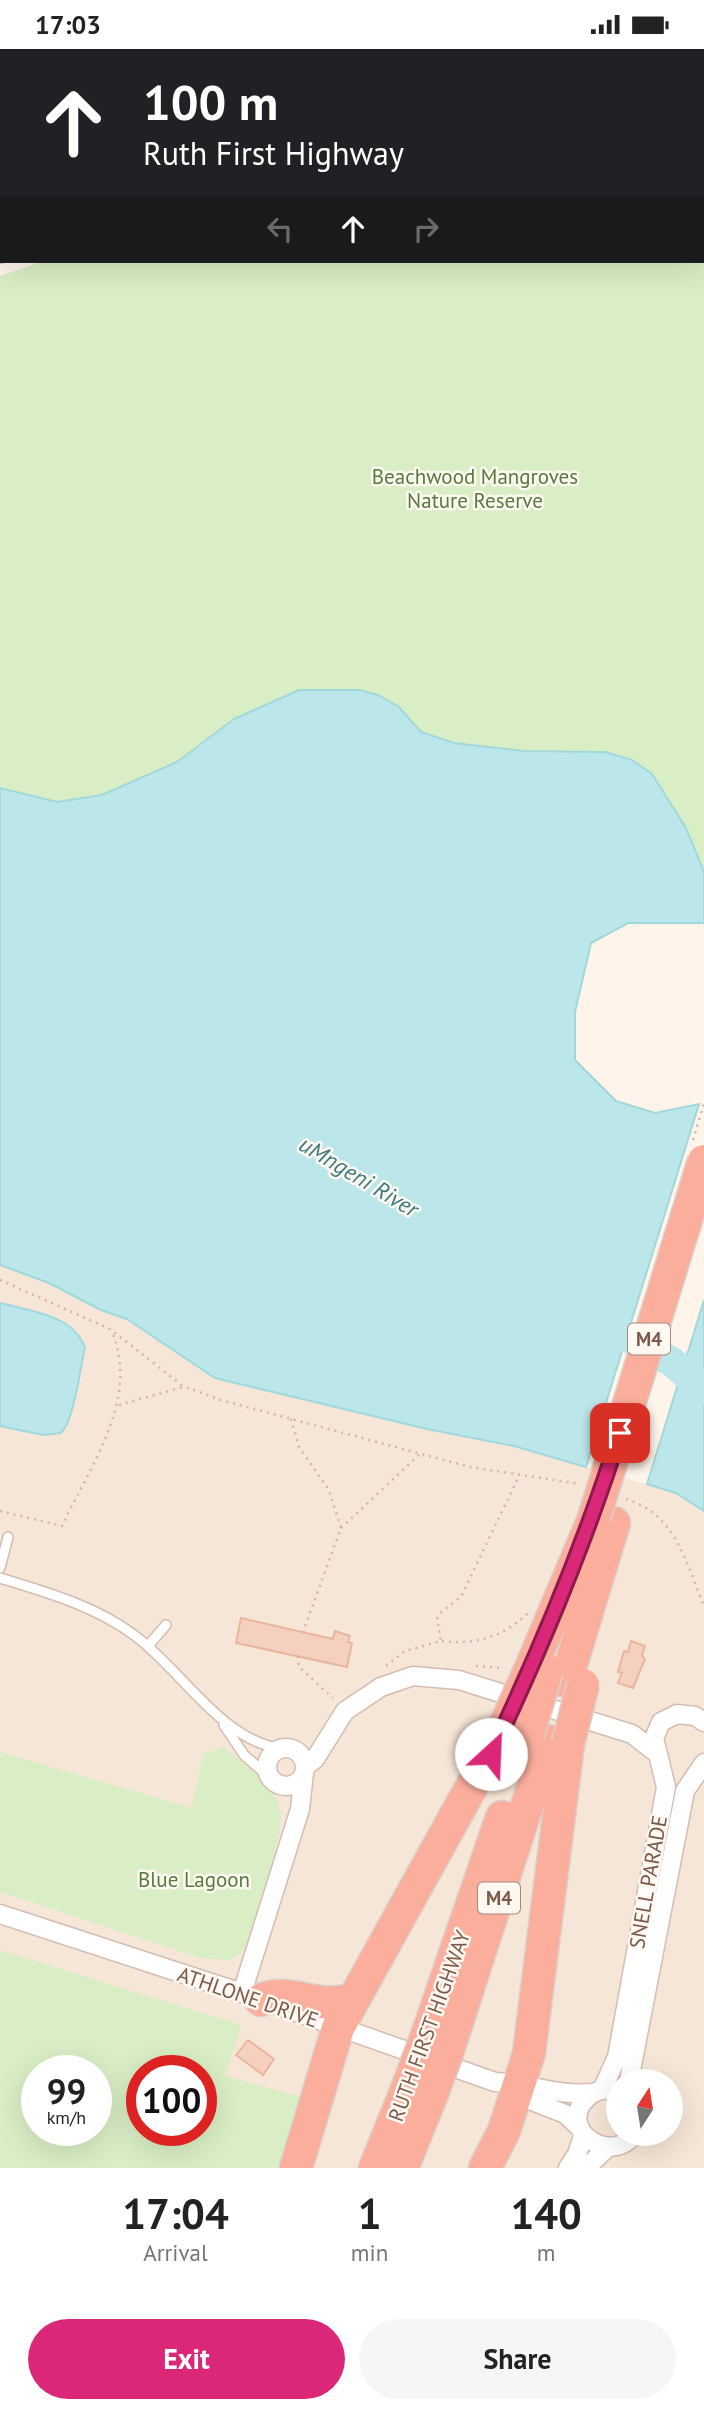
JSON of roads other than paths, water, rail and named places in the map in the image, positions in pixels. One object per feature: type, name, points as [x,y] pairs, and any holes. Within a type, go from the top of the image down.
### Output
[{"type":"highway","name":"RUTH FIRST HIGHWAY","points":[[609,1521],[704,1161]]},
{"type":"highway","name":"RUTH FIRST HIGHWAY","points":[[375,2168],[419,2092],[436,2049],[704,1230]]},
{"type":"highway","points":[[485,2168],[504,2131],[509,2087],[529,2053],[537,1737],[556,1677]]},
{"type":"highway","points":[[296,2168],[344,2014],[537,1737]]},
{"type":"highway","points":[[251,1996],[278,1994],[328,2005],[344,2014]]},
{"type":"highway","name":"RUTH FIRST HIGHWAY","points":[[402,2168],[419,2092]]},
{"type":"street","points":[[275,1781],[293,1785],[315,1759],[345,1711],[398,1680],[420,1676],[444,1677],[632,1734],[655,1752]]},
{"type":"street","points":[[655,1752],[656,1730],[669,1717],[686,1713],[704,1722]]},
{"type":"street","points":[[251,1996],[295,1826],[303,1794],[304,1770],[297,1752],[280,1749],[270,1757],[275,1781],[292,1808],[295,1826]]},
{"type":"street","name":"SNELL PARADE","points":[[581,2132],[580,2108],[604,2091],[617,2057],[666,1787],[664,1772],[655,1752]]},
{"type":"street","name":"SNELL PARADE","points":[[631,2069],[685,1791],[704,1763]]},
{"type":"street","name":"ATHLONE DRIVE","points":[[0,1914],[251,1996]]},
{"type":"street","name":"ATHLONE DRIVE","points":[[344,2014],[557,2110],[597,2147],[606,2150]]},
{"type":"street","name":"ATHLONE DRIVE","points":[[509,2087],[561,2094],[604,2091]]},
{"type":"street","points":[[568,2168],[581,2132]]},
{"type":"street","points":[[586,2168],[606,2150],[619,2146]]},
{"type":"lane","points":[[0,1568],[8,1537]]},
{"type":"lane","points":[[0,1578],[89,1610],[123,1627],[148,1646],[220,1718],[253,1742],[280,1749]]},
{"type":"lane","points":[[148,1646],[166,1625]]},
{"type":"lane","points":[[220,1718],[244,1755],[275,1781]]},
{"type":"water","points":[[299,690],[359,690],[378,695],[399,707],[421,732],[454,743],[524,751],[605,752],[632,760],[652,774],[686,828],[704,872],[704,923],[628,923],[591,943],[575,1012],[575,1060],[616,1101],[655,1113],[699,1104],[586,1467],[514,1446],[427,1429],[215,1378],[127,1319],[101,1310],[49,1283],[0,1265],[0,788],[57,802],[102,795],[177,762],[234,719]]},
{"type":"water","points":[[704,1300],[704,1511],[676,1493],[647,1484]]},
{"type":"water","points":[[0,1303],[61,1321],[79,1337],[85,1348],[70,1417],[61,1433],[43,1435],[0,1426]]},
{"type":"waterway","name":"uMngeni River","points":[[592,1317],[672,1362],[704,1390]]},
{"type":"park label","name":"Beachwood Mangroves Nature Reserve","points":[[475,488]]},
{"type":"park label","name":"Blue Lagoon","points":[[194,1879]]}]
